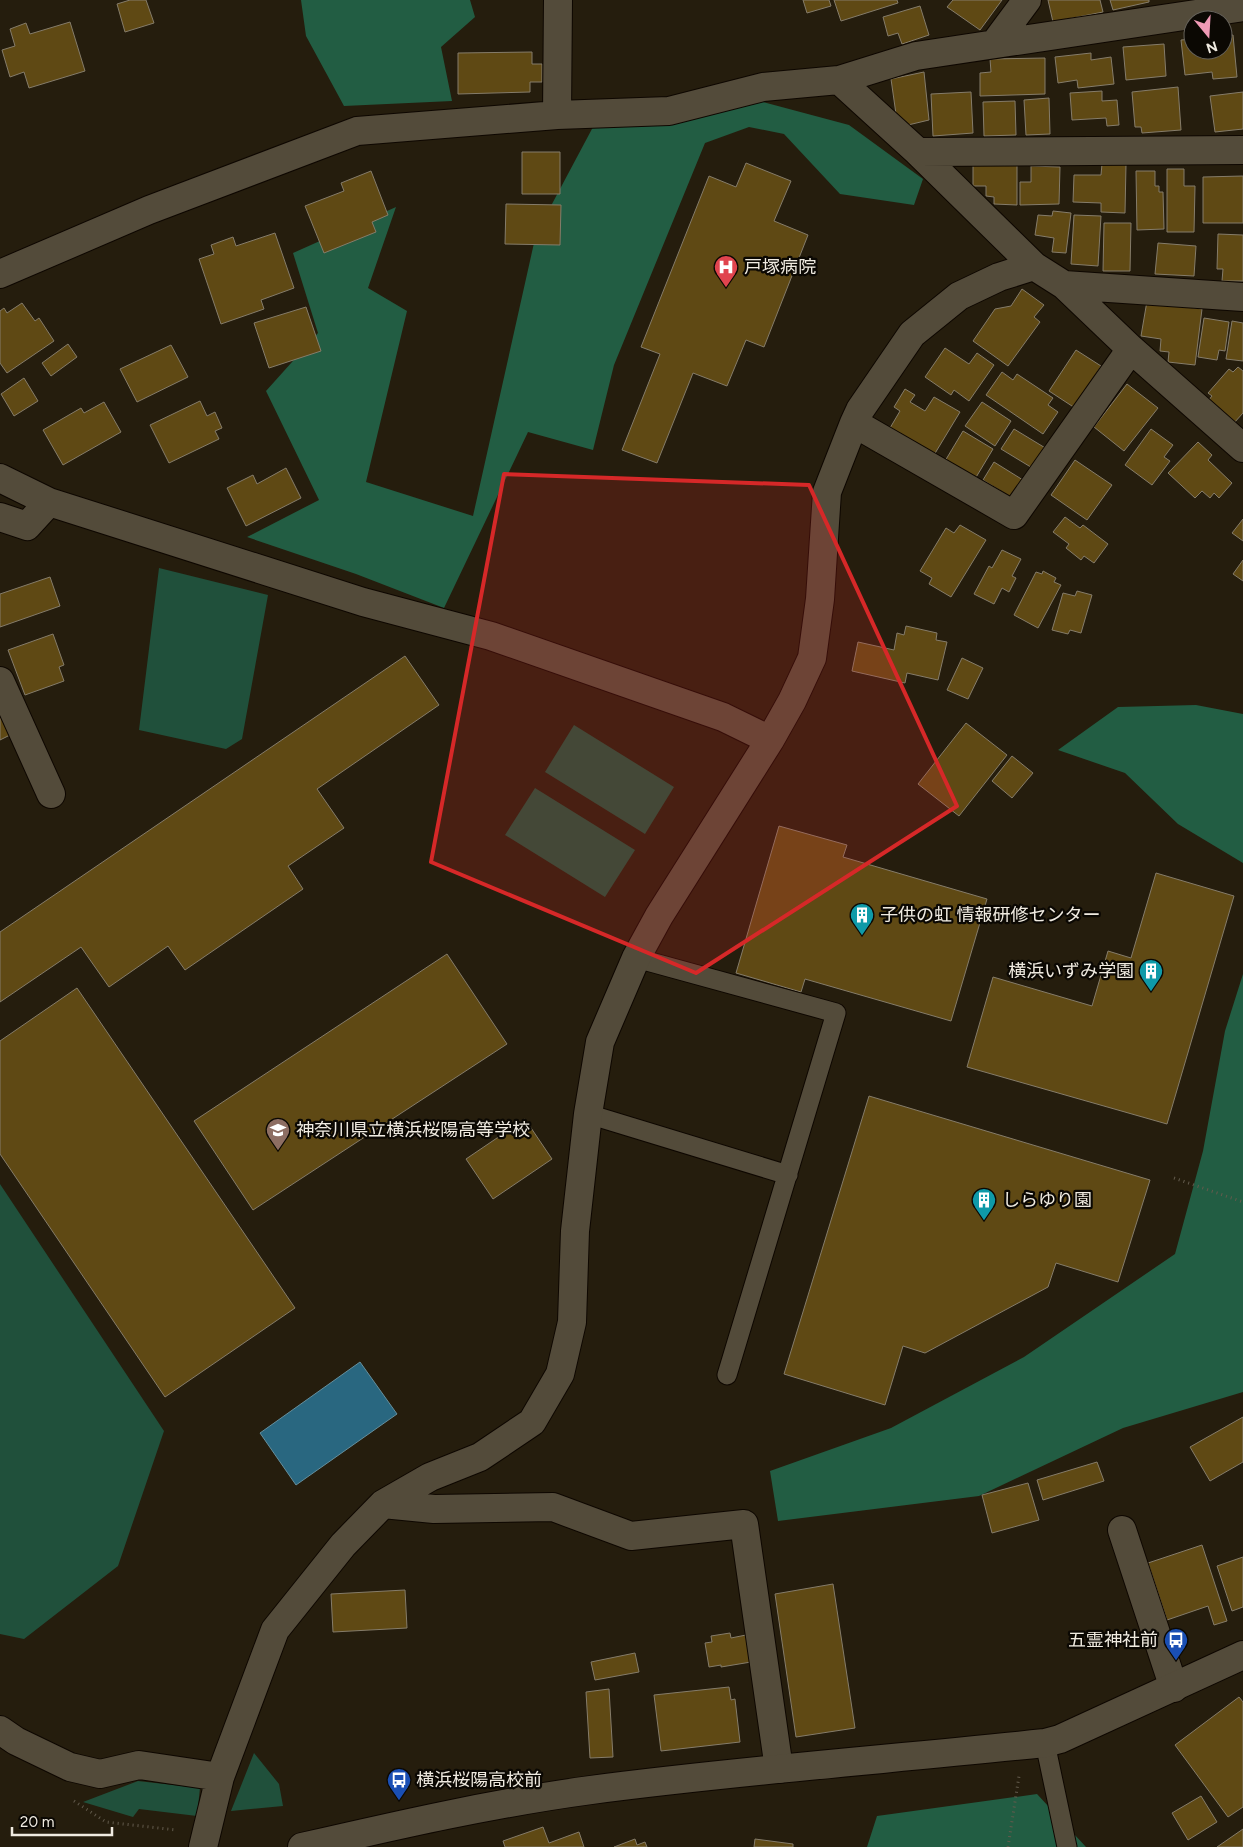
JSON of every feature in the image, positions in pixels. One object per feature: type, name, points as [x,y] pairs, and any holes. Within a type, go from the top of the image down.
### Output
[{"type":"street","points":[[557,115],[558,0]]},
{"type":"street","points":[[995,43],[1027,0]]},
{"type":"street","points":[[0,274],[149,210],[357,131],[557,115],[669,111],[763,87],[839,80],[916,56],[1243,7]]},
{"type":"street","points":[[839,80],[918,152],[1034,266],[1064,286],[1131,349],[1243,448]]},
{"type":"street","points":[[918,152],[1243,150]]},
{"type":"street","points":[[205,1840],[220,1777],[274,1630],[343,1545],[383,1504],[430,1477],[480,1457],[532,1422],[560,1374],[572,1322],[576,1231],[588,1114],[600,1042],[636,958],[659,916],[770,740],[792,701],[812,658],[820,598],[827,492],[854,423],[860,410],[912,334],[959,296],[999,277],[1034,266]]},
{"type":"street","points":[[1064,286],[1243,297]]},
{"type":"street","points":[[854,423],[1014,515],[1131,349]]},
{"type":"street","points":[[0,478],[49,502],[363,602],[491,636],[723,717],[770,740]]},
{"type":"street","points":[[0,518],[27,526],[49,502]]},
{"type":"street","points":[[0,680],[51,794]]},
{"type":"street","points":[[383,1504],[434,1509],[553,1507],[631,1536],[744,1524],[779,1768]]},
{"type":"street","points":[[1122,1530],[1174,1688]]},
{"type":"street","points":[[307,1846],[455,1812],[590,1790],[779,1768],[1035,1744],[1060,1739],[1243,1655]]},
{"type":"street","points":[[0,1730],[16,1741],[70,1767],[100,1774],[139,1765],[220,1777]]},
{"type":"lane","points":[[636,958],[836,1013],[727,1375]]},
{"type":"lane","points":[[588,1114],[788,1174]]},
{"type":"lane","points":[[1035,1744],[1067,1847]]},
{"type":"path","points":[[1174,1178],[1243,1202]]},
{"type":"path","points":[[1008,1847],[1035,1744]]},
{"type":"path","points":[[66,1796],[106,1822],[205,1840]]},
{"type":"highlighted area","points":[[504,474],[809,485],[957,806],[696,973],[431,862]]},
{"type":"green space","points":[[301,0],[470,0],[475,17],[441,47],[452,101],[344,106],[306,36]]},
{"type":"green space","points":[[759,101],[849,125],[923,179],[914,205],[840,194],[784,134],[749,127],[705,143],[614,365],[593,450],[528,432],[444,608],[356,574],[247,537],[319,500],[266,391],[318,333],[293,253],[396,207],[368,288],[407,311],[366,482],[473,516],[536,234],[601,112]]},
{"type":"green space","points":[[159,568],[268,595],[242,739],[226,749],[139,730]]},
{"type":"green space","points":[[1196,705],[1243,714],[1243,863],[1178,824],[1125,773],[1058,750],[1118,707]]},
{"type":"green space","points":[[574,725],[674,787],[645,834],[545,772]]},
{"type":"green space","points":[[535,788],[635,850],[605,897],[505,835]]},
{"type":"green space","points":[[1243,974],[1243,1392],[1123,1428],[979,1496],[778,1521],[770,1471],[891,1428],[1024,1357],[1175,1254],[1203,1151],[1225,1031]]},
{"type":"green space","points":[[0,1184],[164,1431],[118,1566],[24,1639],[0,1634]]},
{"type":"green space","points":[[254,1753],[279,1784],[283,1806],[231,1811]]},
{"type":"green space","points":[[138,1781],[200,1788],[197,1816],[139,1809],[133,1817],[83,1802]]},
{"type":"green space","points":[[1037,1794],[1086,1847],[867,1847],[877,1816]]},
{"type":"water","points":[[360,1362],[397,1414],[296,1485],[260,1433]]},
{"type":"building","points":[[130,0],[146,0],[154,23],[125,32],[117,4]]},
{"type":"building","points":[[803,0],[829,0],[831,6],[807,13]]},
{"type":"building","points":[[834,0],[897,0],[898,3],[841,21]]},
{"type":"building","points":[[953,0],[1002,0],[980,30],[947,7]]},
{"type":"building","points":[[1048,0],[1100,0],[1103,12],[1053,22]]},
{"type":"building","points":[[1110,0],[1149,0],[1149,2],[1113,10]]},
{"type":"building","points":[[920,6],[929,35],[902,44],[898,33],[888,36],[883,17]]},
{"type":"building","points":[[70,22],[85,71],[29,88],[24,72],[10,77],[2,50],[15,46],[10,29],[26,23],[30,34]]},
{"type":"building","points":[[1233,35],[1237,77],[1213,79],[1212,72],[1185,75],[1183,60],[1233,60]]},
{"type":"building","points":[[1181,40],[1183,40],[1183,58]]},
{"type":"building","points":[[1164,44],[1166,76],[1126,80],[1123,47]]},
{"type":"building","points":[[532,52],[532,64],[542,64],[542,82],[530,82],[530,92],[458,94],[458,53]]},
{"type":"building","points":[[1091,53],[1091,60],[1111,57],[1114,84],[1078,88],[1077,80],[1058,83],[1055,57]]},
{"type":"building","points":[[1045,58],[1045,94],[980,96],[980,73],[991,72],[990,59]]},
{"type":"building","points":[[924,72],[929,120],[908,125],[896,114],[891,79]]},
{"type":"building","points":[[1178,87],[1181,130],[1142,133],[1141,127],[1135,127],[1132,92]]},
{"type":"building","points":[[1102,91],[1102,101],[1117,100],[1119,125],[1107,126],[1106,118],[1072,120],[1070,93]]},
{"type":"building","points":[[971,92],[973,133],[933,136],[931,94]]},
{"type":"building","points":[[1243,92],[1243,129],[1215,132],[1210,96]]},
{"type":"building","points":[[1049,98],[1050,134],[1026,135],[1024,100]]},
{"type":"building","points":[[1015,101],[1016,135],[984,136],[983,102]]},
{"type":"building","points":[[522,152],[560,152],[560,194],[522,194]]},
{"type":"building","name":"戸塚病院","points":[[746,163],[791,181],[774,221],[808,235],[764,347],[746,340],[727,386],[693,373],[657,463],[622,450],[660,354],[641,347],[709,176],[736,187]]},
{"type":"building","points":[[973,163],[1017,163],[1017,205],[994,204],[994,197],[986,196],[986,186],[973,186]]},
{"type":"building","points":[[1102,164],[1126,164],[1125,213],[1101,212],[1101,203],[1073,202],[1074,175],[1101,175]]},
{"type":"building","points":[[1031,166],[1060,167],[1059,204],[1020,205],[1020,182],[1031,182]]},
{"type":"building","points":[[1167,169],[1184,169],[1184,186],[1195,186],[1194,232],[1167,232]]},
{"type":"building","points":[[371,171],[388,215],[372,222],[376,232],[324,253],[305,206],[344,191],[341,183]]},
{"type":"building","points":[[1136,171],[1155,171],[1155,186],[1159,186],[1159,192],[1163,192],[1164,229],[1137,230]]},
{"type":"building","points":[[1243,176],[1243,223],[1203,223],[1203,177]]},
{"type":"building","points":[[506,204],[561,205],[560,245],[505,244]]},
{"type":"building","points":[[1053,211],[1071,213],[1066,253],[1052,252],[1054,238],[1035,235],[1038,215],[1052,216]]},
{"type":"building","points":[[1074,215],[1101,216],[1098,266],[1071,264]]},
{"type":"building","points":[[1104,223],[1131,223],[1130,271],[1103,271]]},
{"type":"building","points":[[275,233],[294,288],[261,300],[264,309],[221,324],[199,259],[214,254],[211,245],[233,237],[236,246]]},
{"type":"building","points":[[1218,234],[1243,235],[1243,281],[1222,281],[1223,269],[1217,269]]},
{"type":"building","points":[[1158,243],[1196,246],[1194,276],[1155,274]]},
{"type":"building","points":[[1022,289],[1044,305],[1034,317],[1040,322],[1008,366],[973,341],[995,309],[1011,306]]},
{"type":"building","points":[[1147,301],[1202,309],[1195,365],[1168,362],[1169,352],[1160,351],[1161,339],[1141,336]]},
{"type":"building","points":[[22,303],[35,321],[39,318],[54,341],[7,373],[0,363],[0,311],[4,308],[7,313]]},
{"type":"building","points":[[306,307],[321,351],[269,368],[254,323]]},
{"type":"building","points":[[1204,318],[1229,322],[1225,351],[1219,350],[1217,360],[1198,357]]},
{"type":"building","points":[[1232,321],[1243,323],[1243,361],[1226,359]]},
{"type":"building","points":[[68,344],[77,357],[51,376],[42,363]]},
{"type":"building","points":[[171,345],[188,377],[137,402],[120,369]]},
{"type":"building","points":[[945,348],[969,364],[977,353],[994,365],[969,401],[954,390],[951,395],[925,377]]},
{"type":"building","points":[[1076,350],[1101,366],[1075,408],[1049,391]]},
{"type":"building","points":[[1238,367],[1243,371],[1243,413],[1234,423],[1208,401],[1212,396],[1208,393],[1229,369],[1233,372]]},
{"type":"building","points":[[1002,372],[1013,380],[1017,374],[1053,398],[1048,405],[1058,412],[1043,434],[986,395]]},
{"type":"building","points":[[24,378],[38,401],[14,416],[1,394]]},
{"type":"building","points":[[1127,384],[1158,408],[1124,451],[1094,427]]},
{"type":"building","points":[[905,389],[915,395],[910,402],[925,411],[934,397],[960,412],[934,455],[890,428],[900,411],[894,407]]},
{"type":"building","points":[[200,401],[207,416],[215,412],[222,428],[215,431],[219,439],[169,463],[150,425]]},
{"type":"building","points":[[104,402],[121,432],[63,465],[43,430],[81,408],[84,413]]},
{"type":"building","points":[[982,402],[1011,421],[995,446],[965,426]]},
{"type":"building","points":[[1014,429],[1047,449],[1034,469],[1001,449]]},
{"type":"building","points":[[1151,429],[1173,445],[1164,457],[1170,461],[1152,485],[1125,465]]},
{"type":"building","points":[[963,431],[993,449],[975,479],[945,461]]},
{"type":"building","points":[[1198,442],[1212,455],[1208,460],[1232,483],[1219,498],[1214,493],[1210,498],[1202,491],[1195,498],[1168,473]]},
{"type":"building","points":[[1075,460],[1112,485],[1087,520],[1051,495]]},
{"type":"building","points":[[994,462],[1023,480],[1012,498],[983,480]]},
{"type":"building","points":[[286,468],[301,498],[246,526],[227,488],[253,475],[257,484]]},
{"type":"building","points":[[1065,517],[1080,528],[1083,525],[1108,544],[1094,563],[1084,556],[1081,560],[1066,548],[1069,544],[1053,532]]},
{"type":"building","points":[[1243,519],[1243,541],[1232,533]]},
{"type":"building","points":[[960,525],[986,540],[951,597],[929,584],[932,578],[920,571],[946,528],[954,533]]},
{"type":"building","points":[[1002,550],[1021,559],[1012,576],[1016,578],[1009,592],[1002,588],[994,604],[974,594],[989,566],[992,568]]},
{"type":"building","points":[[1243,560],[1243,581],[1233,574]]},
{"type":"building","points":[[1043,571],[1056,578],[1054,582],[1061,585],[1038,628],[1014,615],[1036,572],[1042,574]]},
{"type":"building","points":[[50,577],[60,606],[0,627],[0,594]]},
{"type":"building","points":[[1077,591],[1092,595],[1081,633],[1070,630],[1068,634],[1052,630],[1063,593],[1075,596]]},
{"type":"building","points":[[906,626],[937,633],[936,640],[947,642],[938,680],[907,673],[905,683],[852,671],[858,642],[894,650],[897,633],[904,635]]},
{"type":"building","points":[[53,634],[64,665],[59,667],[64,681],[25,695],[8,650]]},
{"type":"building","points":[[405,656],[439,705],[317,789],[344,828],[288,866],[303,889],[185,970],[168,946],[109,987],[81,947],[0,1002],[0,932]]},
{"type":"building","points":[[962,658],[983,668],[968,699],[947,690]]},
{"type":"building","points":[[0,708],[12,734],[0,740]]},
{"type":"building","points":[[966,723],[1007,755],[959,816],[918,784]]},
{"type":"building","points":[[1012,756],[1033,773],[1012,798],[992,781]]},
{"type":"building","name":"子供の虹 情報研修センター","points":[[779,826],[847,845],[843,857],[987,899],[951,1021],[805,979],[801,992],[736,973]]},
{"type":"building","name":"横浜いずみ学園","points":[[1156,873],[1234,896],[1167,1124],[967,1067],[993,977],[1092,1006],[1108,951],[1131,958]]},
{"type":"building","points":[[447,954],[507,1044],[253,1210],[194,1121]]},
{"type":"building","points":[[77,988],[295,1308],[165,1397],[0,1154],[0,1041]]},
{"type":"building","name":"しらゆり園","points":[[869,1096],[1150,1180],[1118,1282],[1056,1263],[1048,1287],[925,1353],[903,1346],[885,1405],[784,1374]]},
{"type":"building","points":[[525,1119],[552,1159],[493,1199],[466,1159]]},
{"type":"building","points":[[1243,1417],[1243,1462],[1210,1481],[1190,1447]]},
{"type":"building","points":[[1097,1462],[1104,1481],[1043,1500],[1037,1480]]},
{"type":"building","points":[[1028,1483],[1039,1520],[992,1533],[982,1495]]},
{"type":"building","points":[[1202,1545],[1227,1621],[1214,1625],[1208,1606],[1167,1620],[1148,1563]]},
{"type":"building","points":[[1243,1557],[1243,1607],[1232,1611],[1217,1566]]},
{"type":"building","points":[[833,1584],[855,1728],[796,1737],[775,1594]]},
{"type":"building","points":[[405,1590],[407,1628],[333,1632],[331,1594]]},
{"type":"building","points":[[730,1633],[731,1638],[746,1635],[751,1662],[709,1667],[705,1643],[712,1642],[711,1636]]},
{"type":"building","points":[[635,1653],[639,1672],[595,1680],[591,1662]]},
{"type":"building","points":[[729,1687],[731,1700],[735,1699],[740,1742],[661,1751],[654,1695]]},
{"type":"building","points":[[609,1689],[613,1757],[590,1758],[586,1692]]},
{"type":"building","points":[[1239,1697],[1243,1702],[1243,1807],[1228,1817],[1175,1745]]},
{"type":"building","points":[[1201,1796],[1217,1822],[1188,1840],[1172,1813]]},
{"type":"building","points":[[543,1827],[549,1843],[579,1832],[584,1847],[505,1847],[503,1841]]},
{"type":"building","points":[[1243,1829],[1243,1847],[1217,1847]]},
{"type":"building","points":[[635,1839],[637,1845],[645,1842],[647,1847],[614,1847]]},
{"type":"building","points":[[755,1839],[793,1844],[793,1847],[754,1847]]},
{"type":"place","name":"戸塚病院","points":[[726,288]]},
{"type":"place","name":"子供の虹 情報研修センター","points":[[862,936]]},
{"type":"place","name":"横浜いずみ学園","points":[[1151,992]]},
{"type":"place","name":"神奈川県立横浜桜陽高等学校","points":[[278,1151]]},
{"type":"place","name":"しらゆり園","points":[[984,1221]]},
{"type":"place","name":"五霊神社前","points":[[1176,1661]]},
{"type":"place","name":"横浜桜陽高校前","points":[[399,1801]]}]
